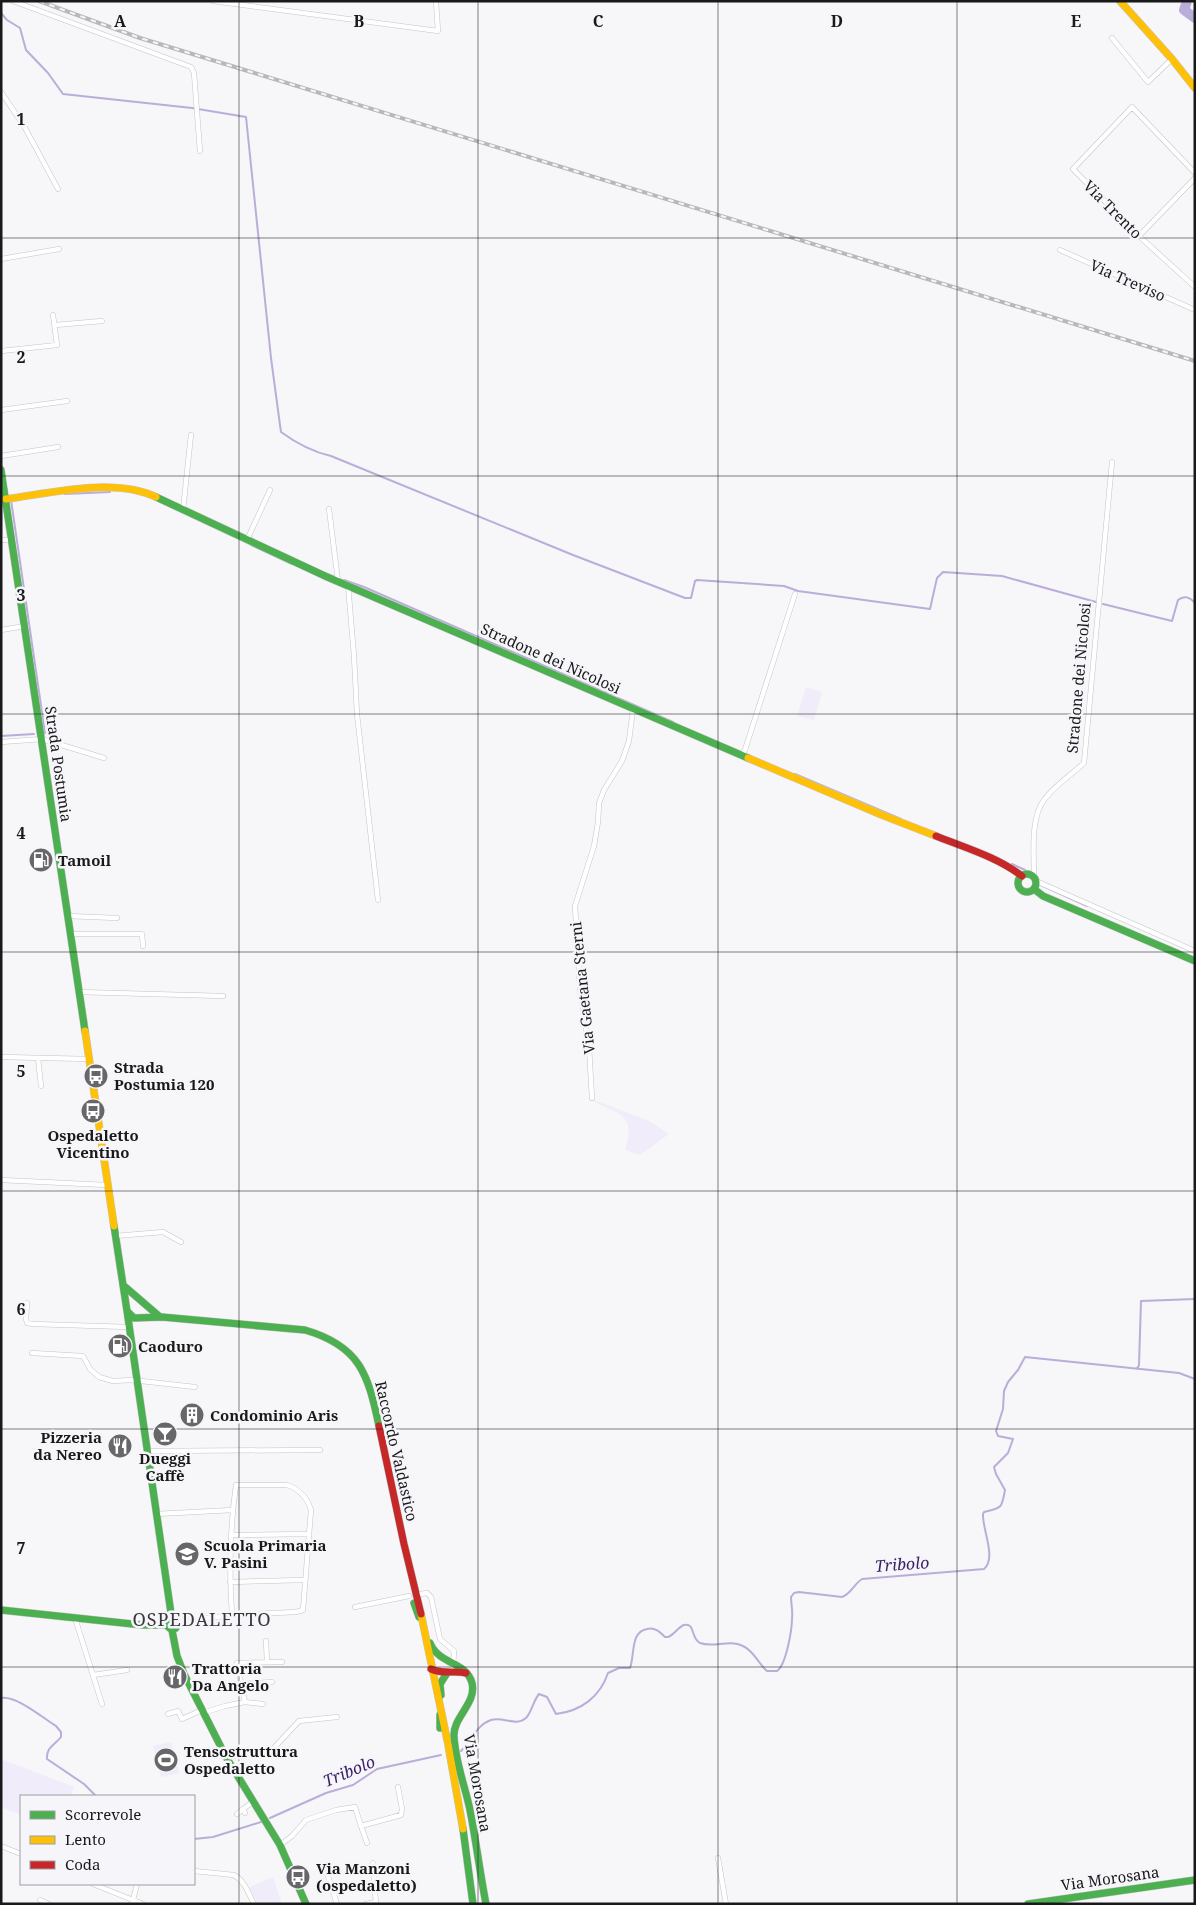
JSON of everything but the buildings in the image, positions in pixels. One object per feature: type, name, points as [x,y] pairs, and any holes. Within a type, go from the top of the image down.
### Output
[{"type":"main road","points":[[1120,1],[1172,59],[1195,88]]},
{"type":"main road","name":"Strada Postumia","points":[[1,470],[114,1236],[127,1309],[172,1625],[180,1667],[226,1757],[280,1845],[306,1904]]},
{"type":"main road","name":"Stradone dei Nicolosi","points":[[6,499],[99,488],[132,488],[158,497],[338,581],[633,709],[882,815],[992,858],[1010,867],[1022,876],[1030,875],[1035,879],[1034,889]]},
{"type":"main road","name":"Stradone dei Nicolosi","points":[[1022,876],[1018,883],[1021,889],[1028,892],[1034,889]]},
{"type":"main road","name":"Stradone dei Nicolosi","points":[[1034,889],[1043,896],[1195,961]]},
{"type":"main road","points":[[123,1284],[143,1301],[146,1306],[145,1313],[129,1329]]},
{"type":"main road","points":[[139,1299],[131,1300],[127,1309],[132,1317],[139,1318]]},
{"type":"main road","name":"Raccordo Valdastico","points":[[146,1306],[154,1314],[162,1317]]},
{"type":"main road","name":"Raccordo Valdastico","points":[[139,1318],[162,1317],[305,1330],[330,1338],[351,1354],[361,1367],[370,1389],[404,1544],[440,1728],[456,1792]]},
{"type":"main road","points":[[416,1603],[432,1650],[445,1661],[459,1666],[466,1674]]},
{"type":"main road","name":"Via Morosana","points":[[416,1603],[429,1666],[433,1670],[432,1677],[440,1716],[440,1728]]},
{"type":"main road","points":[[1,1610],[142,1625],[172,1625]]},
{"type":"main road","points":[[445,1661],[438,1663],[433,1670],[447,1673],[459,1671],[466,1674]]},
{"type":"main road","name":"Raccordo Valdastico","points":[[433,1670],[468,1858],[473,1904]]},
{"type":"main road","name":"Via Morosana","points":[[447,1673],[442,1680],[440,1690],[448,1730],[450,1754]]},
{"type":"main road","name":"Via Morosana","points":[[466,1674],[472,1683],[472,1692],[457,1720],[454,1735],[486,1904]]},
{"type":"main road","name":"Via Morosana","points":[[1028,1904],[1195,1880]]},
{"type":"main road","points":[[301,1904],[302,1894]]},
{"type":"street","points":[[13,1],[191,67],[194,73],[200,151]]},
{"type":"street","points":[[213,1],[438,31],[436,1]]},
{"type":"street","points":[[1112,38],[1148,82],[1172,59]]},
{"type":"street","points":[[1,92],[24,126],[58,189]]},
{"type":"street","points":[[3,105],[8,102]]},
{"type":"street","name":"Via Trento","points":[[1195,173],[1132,107],[1073,169],[1139,236],[1195,287]]},
{"type":"street","points":[[1139,236],[1195,178]]},
{"type":"street","points":[[1,259],[60,249]]},
{"type":"street","name":"Via Treviso","points":[[1060,250],[1195,310]]},
{"type":"street","points":[[1,352],[57,345],[53,314]]},
{"type":"street","points":[[55,325],[102,321]]},
{"type":"street","points":[[1,410],[67,402]]},
{"type":"street","points":[[183,510],[191,434]]},
{"type":"street","points":[[1,456],[58,447]]},
{"type":"street","name":"Stradone dei Nicolosi","points":[[1112,462],[1084,763],[1055,788],[1043,801],[1038,812],[1035,826],[1035,879],[1195,951]]},
{"type":"street","points":[[247,540],[270,490]]},
{"type":"street","points":[[329,509],[338,581]]},
{"type":"street","points":[[1,540],[12,540]]},
{"type":"street","points":[[348,585],[354,656],[356,714],[378,900]]},
{"type":"street","points":[[743,756],[795,594]]},
{"type":"street","points":[[1,630],[25,626]]},
{"type":"street","name":"Via Gaetana Sterni","points":[[592,1098],[589,1047],[580,989],[575,906],[594,846],[599,803],[604,790],[622,761],[629,741],[633,709]]},
{"type":"street","points":[[1,742],[42,739],[104,758]]},
{"type":"street","points":[[67,916],[117,918]]},
{"type":"street","points":[[70,934],[142,934],[143,946]]},
{"type":"street","points":[[78,992],[223,996]]},
{"type":"street","points":[[1,1057],[88,1059]]},
{"type":"street","points":[[38,1058],[41,1086]]},
{"type":"street","points":[[1,1180],[107,1185]]},
{"type":"street","points":[[114,1236],[163,1232],[181,1242]]},
{"type":"street","points":[[27,1304],[26,1319],[27,1322],[33,1324],[129,1329]]},
{"type":"street","points":[[32,1353],[83,1356],[90,1370],[99,1377],[113,1381],[136,1381],[195,1387]]},
{"type":"street","points":[[147,1451],[320,1450]]},
{"type":"street","points":[[172,1625],[232,1615],[301,1611],[303,1609],[311,1510],[301,1492],[287,1486],[236,1484],[230,1582],[232,1615]]},
{"type":"street","points":[[156,1514],[233,1510]]},
{"type":"street","points":[[232,1536],[308,1534]]},
{"type":"street","points":[[230,1582],[304,1580]]},
{"type":"street","points":[[420,1594],[427,1594],[431,1598],[440,1639],[454,1651],[454,1663],[452,1669],[447,1673]]},
{"type":"street","points":[[354,1608],[409,1596]]},
{"type":"street","points":[[76,1618],[102,1704]]},
{"type":"street","points":[[266,1641],[267,1662]]},
{"type":"street","points":[[245,1702],[238,1663],[282,1662]]},
{"type":"street","points":[[93,1675],[127,1670]]},
{"type":"street","points":[[241,1684],[272,1682]]},
{"type":"street","points":[[168,1714],[178,1710],[182,1719],[202,1712],[245,1702],[263,1704]]},
{"type":"street","points":[[226,1757],[271,1751],[299,1721],[337,1717]]},
{"type":"street","points":[[361,1826],[401,1815],[402,1809],[398,1787]]},
{"type":"street","points":[[237,1814],[244,1811],[253,1802]]},
{"type":"street","points":[[280,1845],[292,1836],[306,1820],[336,1810],[355,1807],[367,1843]]},
{"type":"street","points":[[1,1846],[20,1854]]},
{"type":"street","points":[[718,1858],[726,1904]]},
{"type":"street","points":[[366,1904],[376,1903],[373,1863]]},
{"type":"street","points":[[325,1867],[337,1904]]},
{"type":"street","points":[[195,1871],[234,1875],[242,1881],[254,1904]]},
{"type":"street","points":[[96,1885],[133,1902],[143,1904]]},
{"type":"street","points":[[133,1902],[136,1885]]},
{"type":"street","points":[[40,1900],[49,1904]]},
{"type":"shaded area","points":[[1184,1],[1193,1],[1191,12],[1195,15],[1195,24],[1180,13]]},
{"type":"shaded area","points":[[806,687],[822,692],[814,720],[797,716]]},
{"type":"shaded area","points":[[594,1100],[649,1121],[669,1134],[640,1155],[625,1150],[629,1136],[628,1124],[616,1112]]},
{"type":"shaded area","name":"Tensostruttura Ospedaletto","points":[[171,1742],[179,1773],[161,1777],[153,1746]]},
{"type":"shaded area","points":[[1,1759],[74,1787],[70,1795],[20,1795],[20,1815],[1,1807]]},
{"type":"shaded area","points":[[273,1877],[282,1904],[258,1904],[249,1887]]},
{"type":"waterway","points":[[1187,1],[1184,10],[1195,18]]},
{"type":"waterway","points":[[1,13],[7,20],[20,28],[26,50],[48,73],[63,94],[192,108],[246,117],[271,358],[281,432],[311,450],[331,456],[573,555],[685,598],[691,598],[695,581],[697,580],[784,586],[798,591],[930,609],[937,578],[943,572],[1002,576],[1096,602]]},
{"type":"waterway","points":[[65,494],[110,492]]},
{"type":"waterway","points":[[11,500],[45,733]]},
{"type":"waterway","points":[[251,545],[292,564]]},
{"type":"waterway","points":[[344,580],[673,722]]},
{"type":"waterway","points":[[1103,604],[1172,621],[1178,600],[1187,597],[1195,603]]},
{"type":"waterway","points":[[1,736],[34,734]]},
{"type":"waterway","points":[[795,774],[901,819]]},
{"type":"waterway","points":[[1012,864],[1025,870]]},
{"type":"waterway","points":[[1041,885],[1087,906]]},
{"type":"waterway","points":[[1137,1369],[1139,1365],[1141,1301],[1195,1299]]},
{"type":"waterway","name":"Tribolo","points":[[461,1751],[486,1722],[496,1719],[514,1722],[522,1721],[530,1713],[539,1694],[547,1697],[556,1714],[574,1710],[581,1706],[595,1696],[608,1673],[619,1668],[630,1668],[635,1639],[642,1631],[647,1629],[655,1629],[665,1637],[668,1637],[682,1626],[688,1625],[692,1628],[695,1638],[700,1643],[711,1645],[738,1644],[750,1651],[767,1671],[777,1671],[783,1662],[788,1647],[792,1615],[791,1597],[794,1593],[842,1597],[848,1594],[862,1579],[984,1569],[988,1564],[989,1551],[983,1514],[998,1508],[1002,1504],[1005,1490],[994,1467],[1008,1453],[1013,1439],[998,1436],[996,1431],[1003,1409],[1004,1391],[1025,1357],[1179,1373],[1195,1379]]},
{"type":"waterway","name":"Tribolo","points":[[1,1698],[22,1703],[56,1726],[61,1732],[61,1737],[49,1749],[47,1759],[84,1784],[95,1795]]},
{"type":"waterway","name":"Tribolo","points":[[270,1818],[326,1793],[353,1785],[377,1769],[441,1755]]},
{"type":"waterway","name":"Tribolo","points":[[195,1839],[213,1837],[261,1822]]},
{"type":"railway","points":[[39,1],[140,38],[1195,361]]},
{"type":"traffic: fast","points":[[1,470],[85,1031]]},
{"type":"traffic: fast","points":[[156,497],[325,576],[748,758]]},
{"type":"traffic: fast","points":[[1027,874],[1033,877],[1036,883],[1033,889],[1027,892],[1021,889],[1018,883],[1021,877],[1027,874]]},
{"type":"traffic: fast","points":[[1034,889],[1043,896],[1195,961]]},
{"type":"traffic: fast","points":[[114,1226],[127,1311],[134,1318],[162,1317],[305,1330],[324,1337],[338,1344],[358,1364],[371,1391],[379,1426]]},
{"type":"traffic: fast","points":[[124,1286],[160,1317]]},
{"type":"traffic: fast","points":[[127,1311],[172,1620],[176,1624],[176,1628],[172,1630]]},
{"type":"traffic: fast","points":[[414,1603],[419,1617]]},
{"type":"traffic: fast","points":[[1,1610],[142,1625],[167,1625]]},
{"type":"traffic: fast","points":[[172,1620],[168,1622],[167,1626],[172,1630],[177,1656],[184,1674],[226,1757],[280,1845],[306,1904]]},
{"type":"traffic: fast","points":[[430,1643],[434,1650],[446,1660],[464,1671],[472,1683],[471,1697],[457,1723],[454,1736],[458,1764],[470,1810],[486,1904]]},
{"type":"traffic: fast","points":[[441,1695],[440,1684],[447,1673]]},
{"type":"traffic: fast","points":[[440,1715],[440,1728]]},
{"type":"traffic: fast","points":[[463,1829],[473,1904]]},
{"type":"traffic: fast","points":[[1028,1904],[1195,1880]]},
{"type":"traffic: slow","points":[[1120,1],[1172,59],[1195,88]]},
{"type":"traffic: slow","points":[[6,499],[62,490],[102,487],[139,491],[156,497]]},
{"type":"traffic: slow","points":[[748,758],[936,836]]},
{"type":"traffic: slow","points":[[85,1031],[114,1226]]},
{"type":"traffic: slow","points":[[421,1614],[448,1744],[463,1829]]},
{"type":"traffic: jam","points":[[936,836],[992,858],[1022,876]]},
{"type":"traffic: jam","points":[[379,1426],[421,1614]]},
{"type":"traffic: jam","points":[[431,1669],[440,1672],[466,1673]]},
{"type":"place","name":"Tamoil","points":[[41,860]]},
{"type":"place","name":"Strada Postumia 120","points":[[96,1076]]},
{"type":"place","name":"Ospedaletto Vicentino","points":[[93,1111]]},
{"type":"place","name":"Caoduro","points":[[120,1346]]},
{"type":"place","name":"Condominio Aris","points":[[192,1415]]},
{"type":"place","name":"Dueggi Caffè","points":[[165,1434]]},
{"type":"place","name":"Pizzeria da Nereo","points":[[120,1446]]},
{"type":"place","name":"Scuola Primaria V. Pasini","points":[[187,1554]]},
{"type":"place","name":"Trattoria Da Angelo","points":[[175,1677]]},
{"type":"place","name":"Tensostruttura Ospedaletto","points":[[166,1760]]},
{"type":"place","name":"Via Manzoni (ospedaletto)","points":[[298,1877]]},
{"type":"district","name":"OSPEDALETTO","points":[[202,1619]]}]
